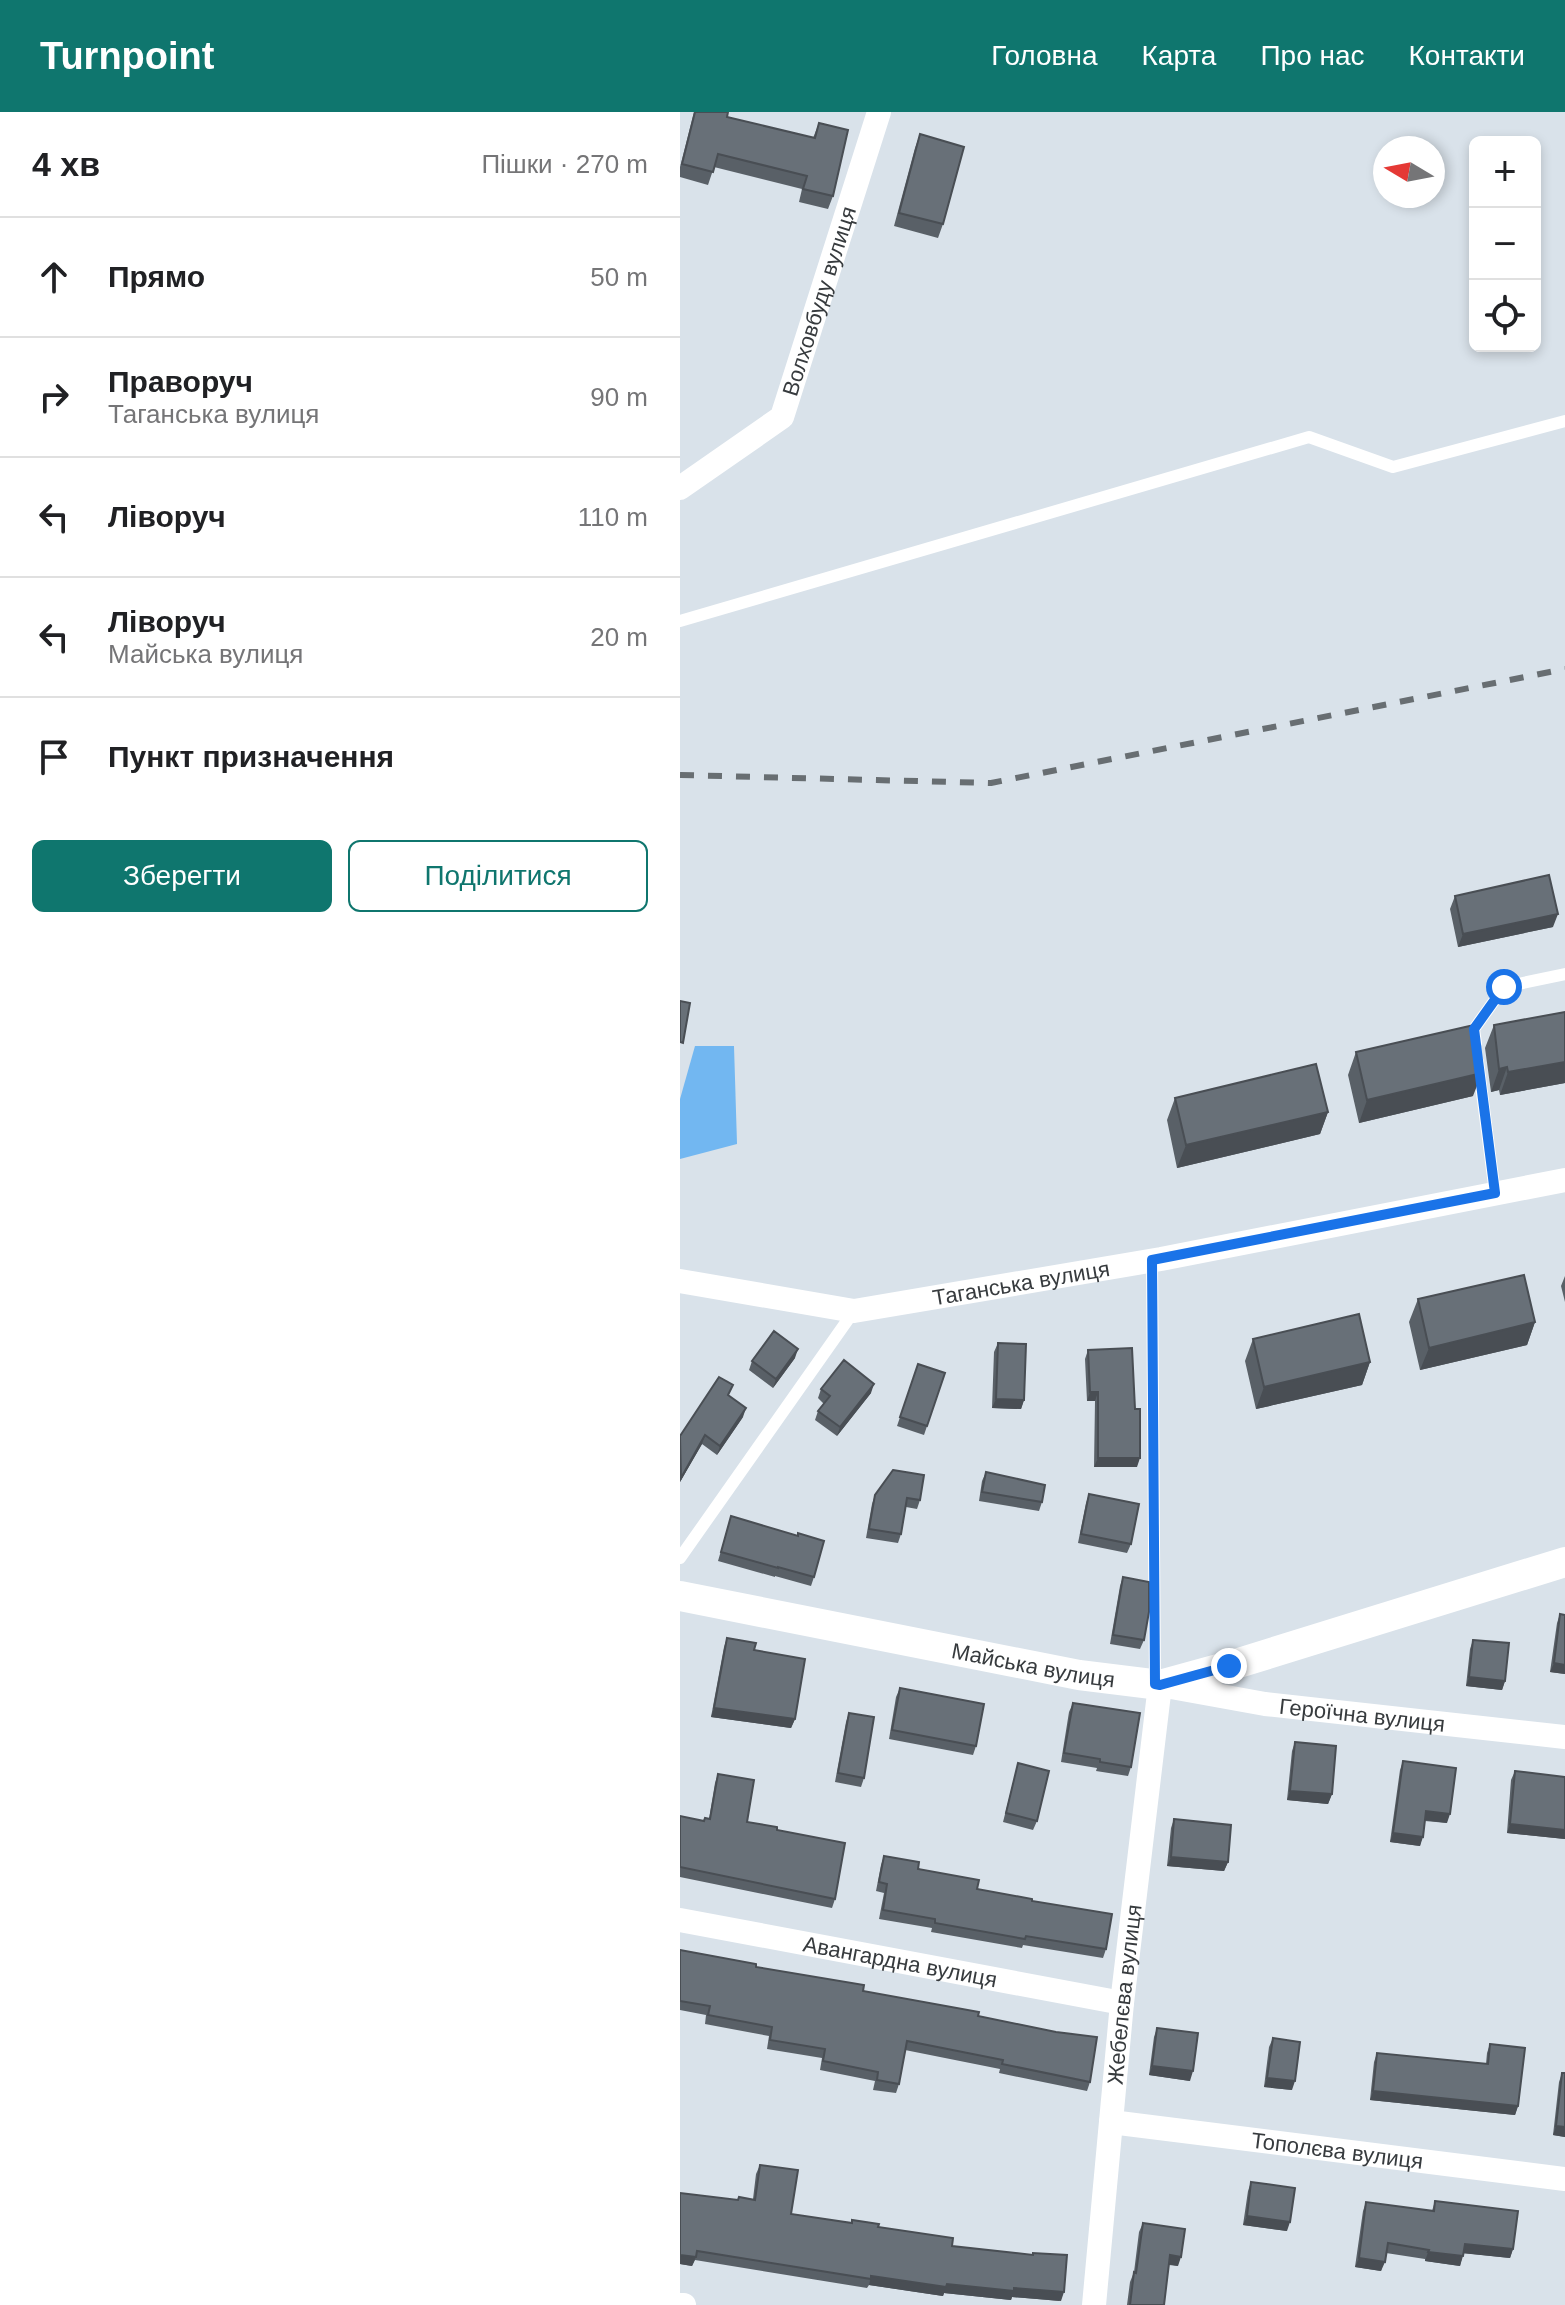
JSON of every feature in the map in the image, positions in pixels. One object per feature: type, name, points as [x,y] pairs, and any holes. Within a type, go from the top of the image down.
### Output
[{"type":"street","name":"Волховбуду вулиця","points":[[680,488],[782,417],[879,112]]},
{"type":"street","name":"Таганська вулиця","points":[[680,1281],[854,1311],[1152,1260],[1565,1180]]},
{"type":"street","name":"Майська вулиця","points":[[680,1596],[1079,1675],[1158,1684],[1244,1662],[1565,1562]]},
{"type":"street","name":"Героїчна вулиця","points":[[1158,1684],[1265,1704],[1565,1737]]},
{"type":"street","name":"Жебелєва вулиця","points":[[1094,2305],[1122,2003],[1158,1684]]},
{"type":"street","name":"Авангардна вулиця","points":[[680,1920],[1122,2003]]},
{"type":"street","name":"Тополєва вулиця","points":[[1111,2122],[1565,2179]]},
{"type":"lane","points":[[680,621],[1309,437],[1393,467],[1565,421]]},
{"type":"lane","points":[[1495,1193],[1474,1029],[1504,987],[1565,974]]},
{"type":"lane","points":[[1152,1260],[1158,1684]]},
{"type":"lane","points":[[680,1558],[854,1311]]},
{"type":"shaded area","points":[[695,1046],[734,1046],[737,1144],[680,1159],[680,1099]]},
{"type":"building","points":[[695,112],[728,112],[727,117],[815,138],[819,123],[848,130],[833,196],[803,189],[807,176],[718,154],[713,172],[682,164]]},
{"type":"building","points":[[920,134],[964,147],[943,224],[899,213]]},
{"type":"building","points":[[1549,875],[1558,914],[1463,934],[1455,896]]},
{"type":"building","points":[[680,1001],[690,1003],[683,1043],[680,1042]]},
{"type":"building","points":[[1565,1012],[1565,1062],[1508,1072],[1507,1067],[1499,1069],[1494,1025]]},
{"type":"building","points":[[1474,1025],[1482,1073],[1367,1100],[1356,1052]]},
{"type":"building","points":[[1316,1064],[1328,1112],[1186,1145],[1175,1098]]},
{"type":"building","points":[[1524,1275],[1535,1322],[1429,1348],[1418,1299]]},
{"type":"building","points":[[1359,1314],[1370,1362],[1264,1387],[1253,1339]]},
{"type":"building","points":[[774,1331],[798,1349],[776,1379],[752,1361]]},
{"type":"building","points":[[998,1343],[1026,1344],[1024,1400],[996,1399]]},
{"type":"building","points":[[1132,1348],[1135,1409],[1140,1409],[1140,1458],[1098,1458],[1098,1392],[1090,1392],[1088,1350]]},
{"type":"building","points":[[844,1360],[874,1384],[840,1427],[818,1411],[830,1396],[821,1389]]},
{"type":"building","points":[[918,1364],[945,1373],[927,1426],[900,1417]]},
{"type":"building","points":[[719,1377],[733,1385],[728,1395],[746,1408],[720,1446],[705,1435],[681,1478],[680,1436]]},
{"type":"building","points":[[893,1470],[924,1475],[920,1500],[907,1498],[901,1534],[869,1529],[875,1495]]},
{"type":"building","points":[[986,1472],[1045,1485],[1042,1502],[982,1492]]},
{"type":"building","points":[[1089,1494],[1139,1504],[1131,1544],[1081,1534]]},
{"type":"building","points":[[731,1516],[824,1541],[814,1577],[721,1552]]},
{"type":"building","points":[[1123,1577],[1149,1582],[1149,1612],[1144,1640],[1113,1635]]},
{"type":"building","points":[[1560,1614],[1565,1615],[1565,1665],[1554,1663]]},
{"type":"building","points":[[727,1638],[756,1643],[754,1650],[805,1659],[795,1719],[714,1708]]},
{"type":"building","points":[[1473,1640],[1509,1643],[1505,1681],[1469,1677]]},
{"type":"building","points":[[900,1688],[984,1704],[976,1746],[892,1730]]},
{"type":"building","points":[[1073,1703],[1140,1713],[1131,1767],[1064,1753]]},
{"type":"building","points":[[849,1713],[874,1717],[864,1778],[838,1773]]},
{"type":"building","points":[[1295,1742],[1336,1746],[1332,1794],[1290,1791]]},
{"type":"building","points":[[1403,1761],[1456,1768],[1450,1814],[1426,1811],[1423,1837],[1393,1833]]},
{"type":"building","points":[[1018,1763],[1049,1771],[1037,1821],[1006,1813]]},
{"type":"building","points":[[1515,1771],[1565,1777],[1565,1830],[1510,1824]]},
{"type":"building","points":[[718,1774],[754,1780],[747,1822],[845,1843],[835,1899],[680,1867],[680,1816],[704,1821],[705,1818],[710,1819]]},
{"type":"building","points":[[1174,1819],[1231,1825],[1228,1862],[1171,1857]]},
{"type":"building","points":[[884,1856],[919,1862],[918,1869],[979,1880],[977,1889],[1112,1914],[1106,1949],[1026,1936],[1025,1939],[883,1910],[887,1884],[879,1882]]},
{"type":"building","points":[[680,1950],[756,1964],[756,1967],[864,1985],[863,1991],[979,2012],[978,2016],[1097,2037],[1090,2082],[1002,2064],[1003,2060],[907,2041],[899,2084],[877,2080],[878,2072],[823,2061],[825,2049],[770,2040],[772,2027],[708,2015],[710,2006],[680,2001]]},
{"type":"building","points":[[1157,2028],[1198,2033],[1193,2071],[1152,2066]]},
{"type":"building","points":[[1273,2038],[1300,2042],[1295,2081],[1267,2078]]},
{"type":"building","points":[[1490,2044],[1525,2048],[1518,2106],[1373,2091],[1377,2053],[1488,2064]]},
{"type":"building","points":[[1562,2073],[1565,2073],[1565,2127],[1556,2126]]},
{"type":"building","points":[[760,2165],[798,2170],[791,2214],[879,2224],[878,2227],[953,2238],[952,2246],[1033,2255],[1067,2255],[1064,2292],[1014,2288],[1014,2291],[947,2284],[946,2287],[871,2276],[871,2279],[697,2251],[696,2257],[680,2255],[680,2193],[755,2200]]},
{"type":"building","points":[[1251,2182],[1295,2188],[1290,2222],[1247,2216]]},
{"type":"building","points":[[1435,2201],[1518,2211],[1513,2249],[1465,2244],[1463,2256],[1388,2243],[1385,2262],[1359,2258],[1366,2202],[1434,2211]]},
{"type":"building","points":[[1143,2223],[1185,2229],[1181,2257],[1170,2255],[1164,2305],[1130,2305]]},
{"type":"railway","points":[[680,775],[991,783],[1565,669]]},
{"type":"route","points":[[1229,1666],[1155,1684],[1152,1260],[1495,1193],[1474,1029],[1504,987]]}]
